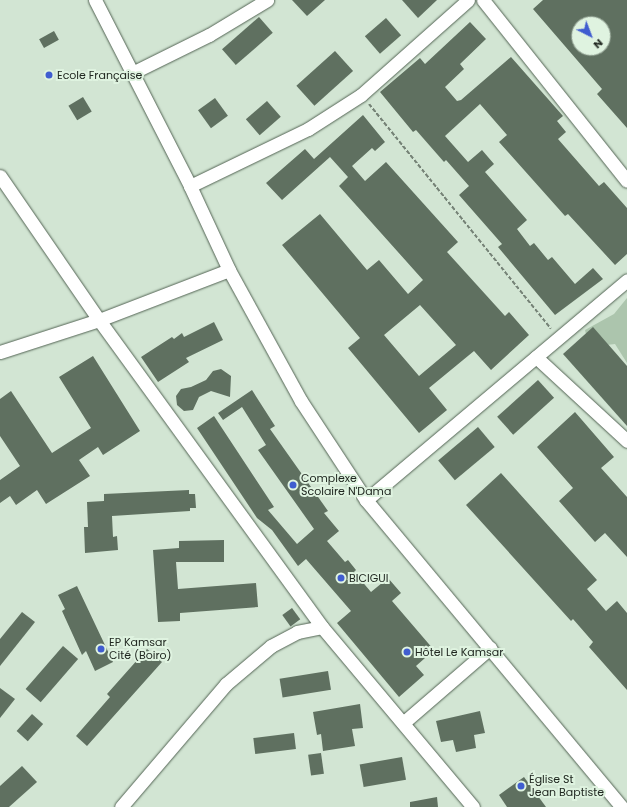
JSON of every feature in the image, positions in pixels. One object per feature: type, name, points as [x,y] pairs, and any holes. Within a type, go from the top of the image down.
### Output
[{"type":"street","points":[[94,0],[190,186],[229,270],[301,401],[366,500],[622,807]]},
{"type":"street","points":[[132,73],[209,34],[267,0]]},
{"type":"street","points":[[190,186],[308,129],[361,95],[468,0]]},
{"type":"street","points":[[483,0],[627,181]]},
{"type":"street","points":[[0,176],[99,320],[322,627],[473,807]]},
{"type":"street","points":[[0,352],[99,320],[229,270]]},
{"type":"street","points":[[366,500],[627,280]]},
{"type":"street","points":[[536,357],[627,441]]},
{"type":"street","points":[[122,807],[226,684],[271,646],[297,632],[322,627]]},
{"type":"street","points":[[403,723],[490,648]]},
{"type":"path","points":[[361,95],[558,338]]},
{"type":"green space","points":[[627,298],[627,363],[615,344],[589,347],[585,330],[614,314]]},
{"type":"building","points":[[292,0],[325,0],[307,16]]},
{"type":"building","points":[[402,0],[437,0],[418,18]]},
{"type":"building","points":[[543,0],[627,0],[627,128],[597,94],[602,89],[574,56],[611,56],[611,16],[571,16],[571,53],[533,9]]},
{"type":"building","points":[[259,17],[273,33],[236,65],[222,49]]},
{"type":"building","points":[[386,18],[401,35],[380,54],[365,36]]},
{"type":"building","points":[[470,22],[486,39],[460,64],[464,69],[445,87],[457,101],[461,100],[511,57],[563,116],[557,121],[566,132],[558,139],[599,186],[604,182],[627,208],[627,254],[615,265],[568,214],[565,216],[499,142],[507,135],[480,104],[445,136],[468,162],[482,150],[494,164],[485,172],[527,220],[517,229],[530,246],[534,243],[548,260],[552,257],[575,284],[593,268],[603,279],[555,315],[498,247],[502,244],[459,195],[469,186],[446,160],[444,162],[416,130],[413,132],[380,92],[420,58],[425,64]]},
{"type":"building","points":[[54,31],[59,40],[44,48],[39,39]]},
{"type":"building","points":[[335,51],[353,71],[314,106],[296,86]]},
{"type":"building","points":[[83,97],[92,112],[77,120],[68,106]]},
{"type":"building","points":[[215,98],[228,116],[211,128],[198,110]]},
{"type":"building","points":[[267,101],[281,117],[260,135],[246,119]]},
{"type":"building","points":[[363,115],[385,142],[375,151],[372,148],[352,166],[365,181],[386,162],[458,242],[447,252],[505,316],[509,312],[529,335],[491,370],[474,351],[429,388],[447,410],[419,433],[348,348],[360,338],[282,245],[320,214],[367,270],[379,260],[408,294],[423,280],[339,186],[348,177],[330,157],[282,200],[266,183],[305,149],[314,159]],"holes":[[[420,305],[456,345],[419,376],[384,335]]]},
{"type":"building","points":[[214,322],[223,340],[186,358],[189,362],[158,382],[141,357],[172,337],[174,339],[182,333],[184,337]]},
{"type":"building","points":[[593,327],[627,366],[627,426],[563,354]]},
{"type":"building","points":[[93,356],[140,431],[103,455],[98,447],[79,460],[90,476],[46,504],[37,490],[16,505],[10,496],[0,503],[0,480],[20,466],[0,436],[0,399],[11,391],[52,453],[91,428],[59,377]]},
{"type":"building","points":[[221,369],[231,376],[230,397],[211,391],[199,397],[193,410],[184,411],[177,405],[176,396],[181,389],[191,387],[206,380],[213,371]]},
{"type":"building","points":[[538,380],[554,398],[513,435],[497,417]]},
{"type":"building","points":[[252,390],[275,426],[270,429],[328,511],[324,513],[339,531],[327,541],[345,562],[348,560],[356,570],[354,572],[371,592],[388,578],[401,593],[392,601],[434,650],[416,666],[424,675],[399,697],[337,623],[351,611],[306,559],[298,566],[272,530],[257,518],[197,428],[214,416],[274,507],[268,510],[297,544],[314,529],[258,450],[266,445],[242,407],[223,420],[218,413]]},
{"type":"building","points":[[575,412],[614,457],[601,468],[627,497],[627,557],[605,533],[595,542],[559,501],[573,488],[537,447]]},
{"type":"building","points":[[478,427],[495,447],[455,480],[438,460]]},
{"type":"building","points":[[501,473],[597,580],[587,589],[606,611],[617,601],[627,613],[627,690],[589,647],[593,642],[573,619],[571,621],[466,505]]},
{"type":"building","points":[[189,490],[189,494],[195,494],[196,508],[190,508],[190,511],[112,516],[113,537],[117,536],[118,550],[85,553],[84,527],[88,527],[87,502],[104,501],[104,494]]},
{"type":"building","points":[[224,540],[224,562],[176,562],[178,589],[256,583],[258,607],[180,613],[180,621],[158,622],[153,550],[179,548],[179,541]]},
{"type":"building","points":[[77,586],[113,662],[95,671],[86,651],[82,655],[62,611],[65,609],[58,595]]},
{"type":"building","points":[[292,608],[300,619],[291,626],[282,615]]},
{"type":"building","points":[[22,612],[35,622],[0,666],[0,639]]},
{"type":"building","points":[[63,646],[78,659],[41,702],[26,689]]},
{"type":"building","points":[[147,649],[162,662],[87,746],[76,736],[110,697],[107,694]]},
{"type":"building","points":[[328,671],[331,690],[283,697],[280,679]]},
{"type":"building","points":[[0,688],[15,699],[0,718]]},
{"type":"building","points":[[360,704],[363,728],[352,729],[355,746],[323,751],[321,734],[317,735],[313,712]]},
{"type":"building","points":[[480,711],[485,733],[474,735],[476,748],[456,752],[453,740],[441,742],[436,721]]},
{"type":"building","points":[[32,714],[43,724],[28,741],[17,731]]},
{"type":"building","points":[[294,733],[296,749],[255,754],[253,738]]},
{"type":"building","points":[[321,753],[324,774],[311,776],[308,755]]},
{"type":"building","points":[[402,757],[406,780],[364,787],[360,764]]},
{"type":"building","points":[[22,766],[37,782],[9,807],[0,807],[0,786]]},
{"type":"building","name":"Église St Jean Baptiste","points":[[524,777],[546,807],[507,807],[499,795]]},
{"type":"building","points":[[437,797],[438,807],[410,807],[410,802]]},
{"type":"place","name":"Ecole Française","points":[[49,75]]},
{"type":"place","name":"Complexe Scolaire N'Dama","points":[[293,485]]},
{"type":"place","name":"BICIGUI","points":[[341,578]]},
{"type":"place","name":"EP Kamsar Cité (Boiro)","points":[[101,649]]},
{"type":"place","name":"Hôtel Le Kamsar","points":[[407,652]]},
{"type":"place","name":"Église St Jean Baptiste","points":[[521,786]]}]
